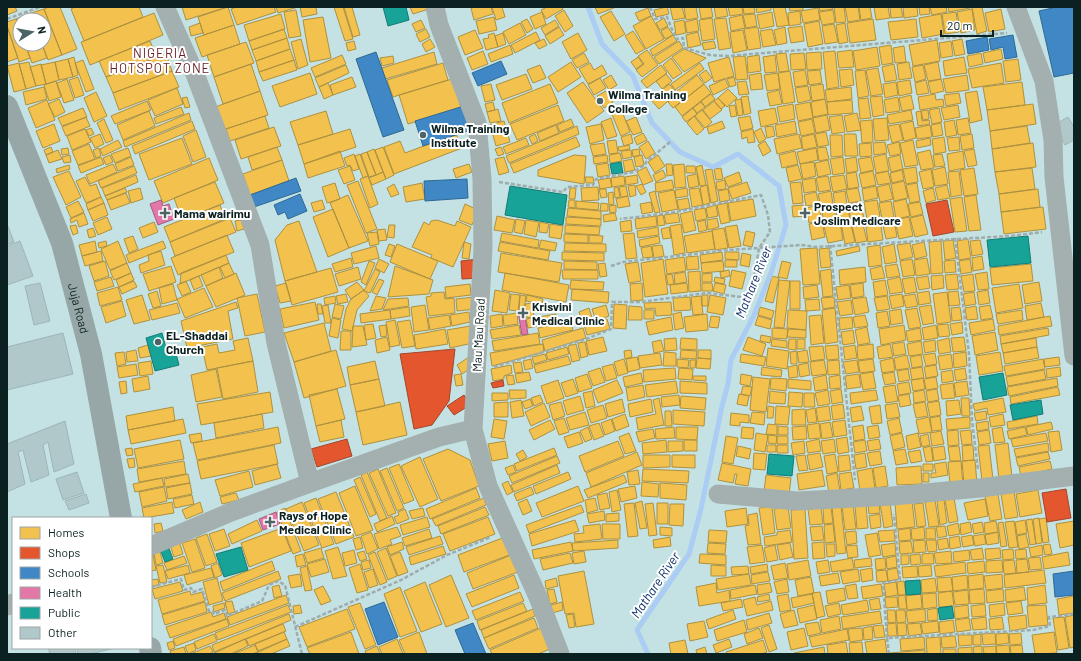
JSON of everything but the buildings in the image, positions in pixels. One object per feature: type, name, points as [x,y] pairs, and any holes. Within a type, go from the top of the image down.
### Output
[{"type":"main road","name":"Juja Road","points":[[7,106],[62,243],[91,354],[122,517]]},
{"type":"street","points":[[165,7],[195,74],[260,245],[278,351],[310,483]]},
{"type":"street","name":"Mau Mau Road","points":[[435,7],[439,25],[477,123],[482,179],[483,248],[472,429],[488,486],[560,654]]},
{"type":"street","points":[[1016,7],[1044,81],[1053,140],[1054,177],[1074,356]]},
{"type":"street","points":[[152,546],[231,512],[310,483],[439,437],[472,429]]},
{"type":"street","points":[[718,494],[797,501],[858,498],[980,488],[1074,476]]},
{"type":"path","points":[[7,19],[40,7]]},
{"type":"path","points":[[650,7],[655,19],[668,17],[676,38],[683,38],[684,48],[710,55],[728,56],[1025,31]]},
{"type":"path","points":[[482,179],[563,192],[567,187],[594,185],[596,180],[633,172],[645,165],[646,162],[670,142]]},
{"type":"path","points":[[476,371],[586,340],[611,329],[612,302],[640,302],[708,293],[751,298],[759,248],[770,232],[768,215],[761,195],[670,213],[620,219]]},
{"type":"path","points":[[611,266],[623,262],[679,257],[704,252],[802,245],[816,247],[1010,236],[1061,230]]},
{"type":"path","points":[[954,238],[969,354],[972,420],[980,488]]},
{"type":"path","points":[[830,246],[850,444],[858,498]]},
{"type":"path","points":[[889,654],[883,583],[900,580],[892,496]]},
{"type":"path","points":[[296,627],[401,580],[447,555],[508,530]]},
{"type":"path","points":[[152,588],[181,579],[184,590],[191,588],[193,592],[202,589],[209,611],[212,611],[214,614],[225,610],[227,616],[262,601],[269,585],[278,581],[285,585],[302,654]]},
{"type":"path","points":[[887,638],[1033,630],[1050,626],[1049,617],[1074,614]]},
{"type":"waterway","name":"Mathare River","points":[[588,7],[602,44],[633,76],[652,123],[680,152],[713,167],[738,154],[779,186],[786,225],[771,273],[754,315],[731,360],[728,384],[722,406],[701,509],[689,554],[637,630],[648,654]]},
{"type":"place","name":"Wilma Training College","points":[[600,101]]},
{"type":"place","name":"Wilma Training Institute","points":[[423,135]]},
{"type":"place","name":"Mama wairimu","points":[[165,213]]},
{"type":"place","name":"Prospect Joslim Medicare","points":[[805,213]]},
{"type":"place","name":"Krisvini Medical Clinic","points":[[523,313]]},
{"type":"place","name":"EL-Shaddai Church","points":[[158,342]]},
{"type":"place","name":"Rays of Hope Medical Clinic","points":[[270,522]]},
{"type":"district","name":"NIGERIA HOTSPOT ZONE","points":[[160,60]]}]
